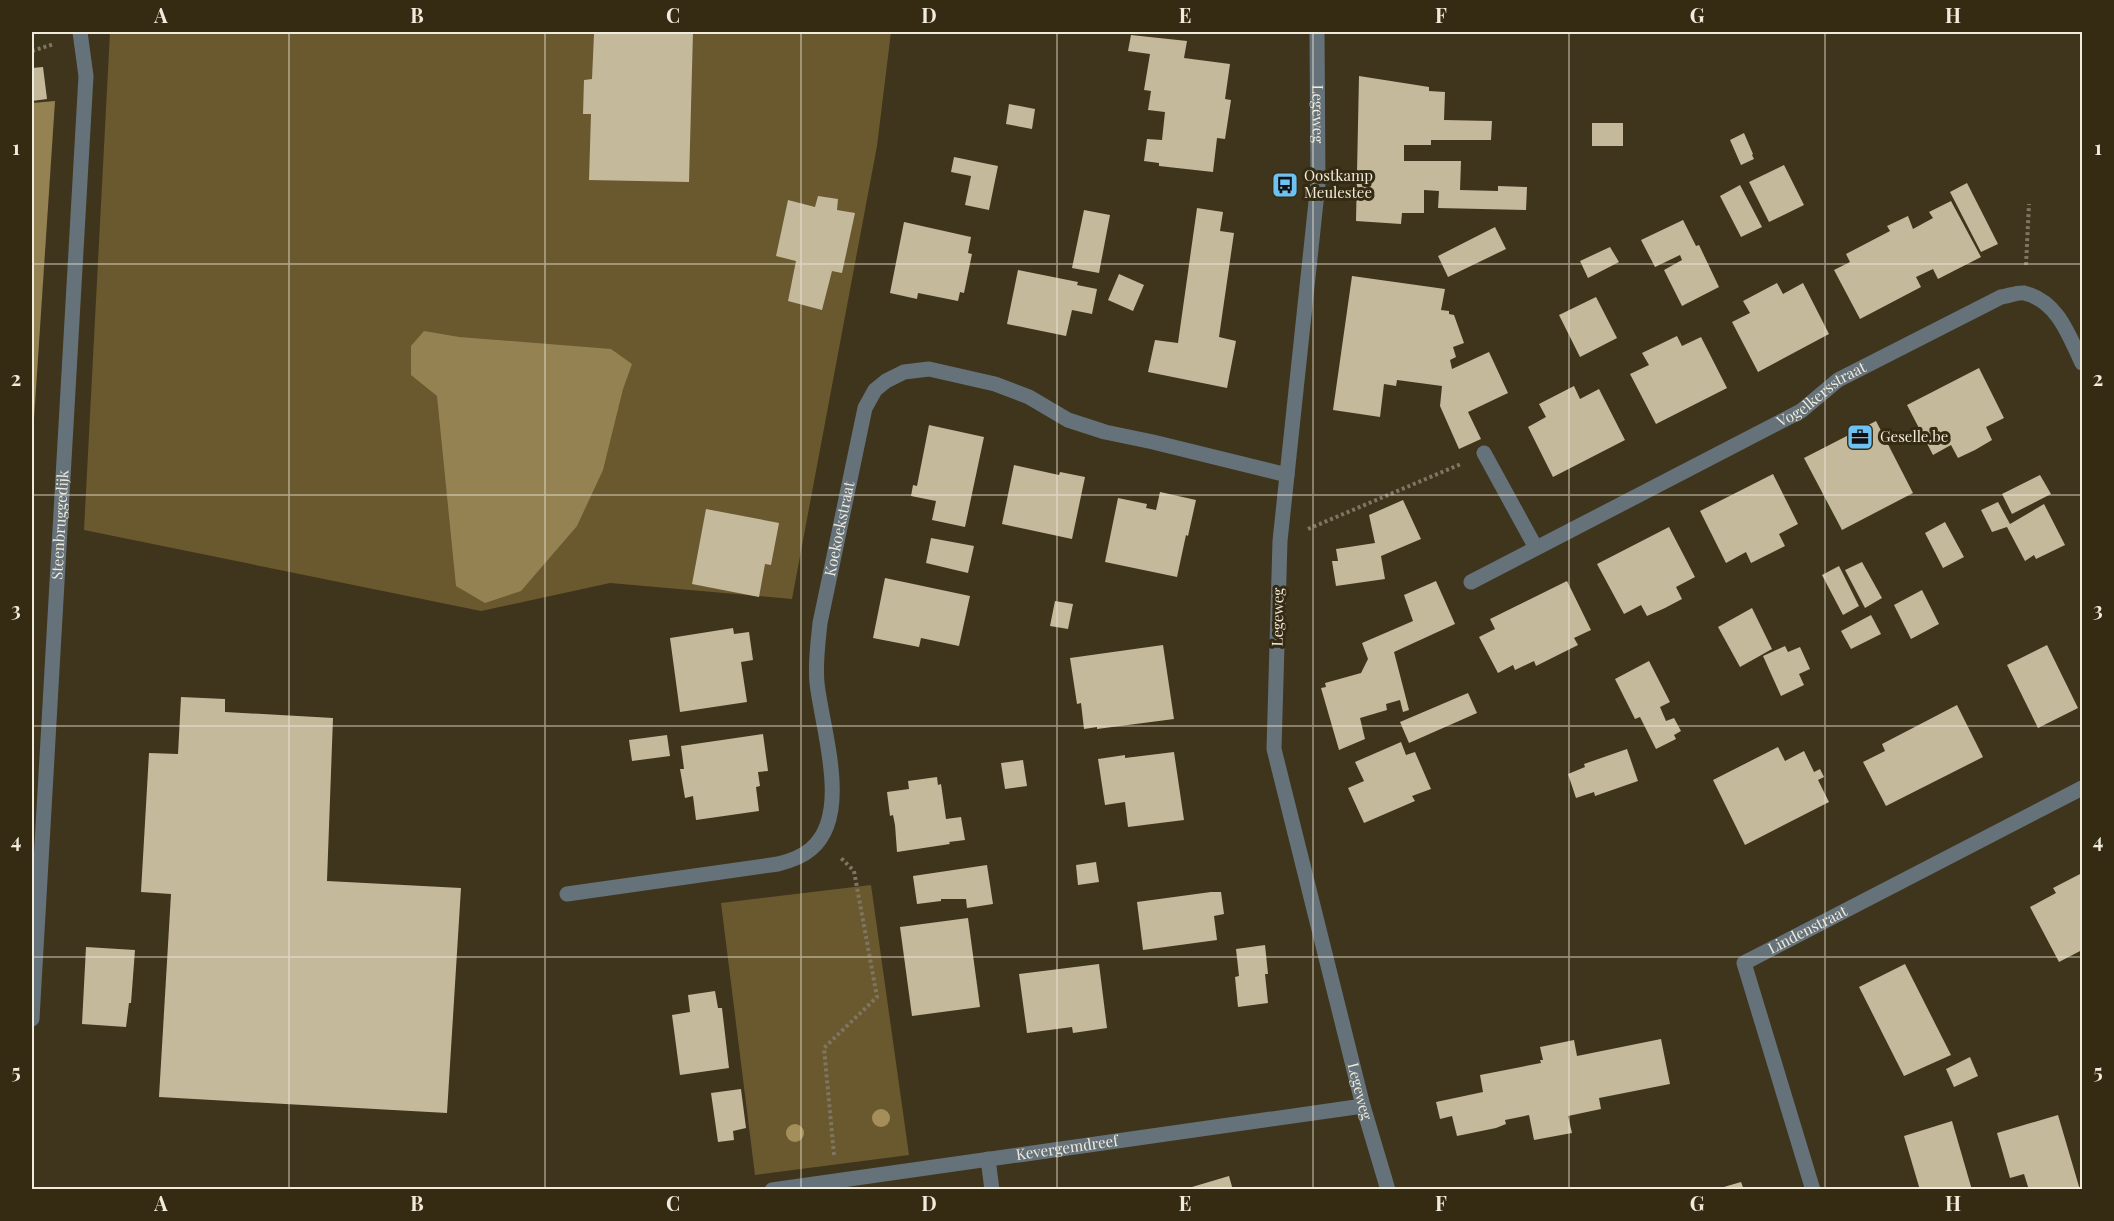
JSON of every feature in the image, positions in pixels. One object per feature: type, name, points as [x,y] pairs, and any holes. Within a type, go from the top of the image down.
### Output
[{"type":"street","name":"Steenbruggedijk","points":[[32,1019],[86,76],[80,32]]},
{"type":"street","name":"Legeweg","points":[[1317,32],[1318,183],[1280,541],[1274,749],[1363,1106],[1388,1190]]},
{"type":"street","points":[[2023,293],[2046,303],[2059,317],[2082,363]]},
{"type":"street","name":"Vogelkersstraat","points":[[1471,582],[1801,411],[1838,381],[2001,297],[2023,293]]},
{"type":"street","name":"Koekoekstraat","points":[[821,839],[829,823],[833,801],[817,681],[820,623],[865,408],[875,390],[886,381],[904,372],[929,369],[995,384],[1029,397],[1068,420],[1105,432],[1287,475]]},
{"type":"street","points":[[1484,453],[1536,548]]},
{"type":"street","name":"Lindenstraat","points":[[1813,1190],[1744,963],[2082,788]]},
{"type":"street","points":[[567,894],[778,864],[804,854],[821,839]]},
{"type":"street","name":"Kevergemdreef","points":[[772,1190],[1363,1106]]},
{"type":"street","points":[[988,1159],[992,1190]]},
{"type":"path","points":[[2023,293],[2029,204]]},
{"type":"path","points":[[1280,541],[1484,453]]},
{"type":"path","points":[[821,839],[854,871],[877,997],[824,1048],[837,1179]]},
{"type":"shaded area","points":[[110,32],[891,32],[877,146],[792,599],[610,583],[481,611],[84,530]]},
{"type":"shaded area","points":[[55,101],[32,449],[32,103]]},
{"type":"shaded area","points":[[424,331],[459,337],[611,349],[632,364],[623,389],[603,470],[577,526],[521,591],[485,603],[456,586],[437,396],[411,375],[411,346]]},
{"type":"shaded area","points":[[871,885],[909,1155],[755,1175],[721,903]]},
{"type":"building","points":[[585,32],[693,32],[689,182],[589,180],[591,114],[583,114],[584,80],[592,79],[594,34],[585,34]]},
{"type":"building","points":[[1131,35],[1187,41],[1184,58],[1230,64],[1225,99],[1231,100],[1225,139],[1217,138],[1213,172],[1159,166],[1159,163],[1144,161],[1147,139],[1162,140],[1165,112],[1148,110],[1151,91],[1144,90],[1150,54],[1128,51]]},
{"type":"building","points":[[43,67],[47,99],[32,101],[32,68]]},
{"type":"building","points":[[1359,76],[1429,87],[1429,91],[1445,92],[1444,120],[1492,121],[1491,140],[1431,140],[1431,145],[1404,145],[1404,161],[1461,161],[1460,190],[1498,191],[1498,186],[1527,187],[1526,210],[1438,208],[1439,191],[1424,190],[1424,213],[1402,213],[1401,224],[1356,221]]},
{"type":"building","points":[[1009,104],[1035,109],[1032,129],[1006,124]]},
{"type":"building","points":[[1592,123],[1623,123],[1623,146],[1592,146]]},
{"type":"building","points":[[1744,133],[1754,159],[1741,165],[1730,140]]},
{"type":"building","points":[[954,157],[998,166],[989,210],[965,205],[971,176],[951,172]]},
{"type":"building","points":[[1784,165],[1804,205],[1769,222],[1749,182]]},
{"type":"building","points":[[1967,183],[1998,244],[1981,252],[1950,192]]},
{"type":"building","points":[[1740,185],[1762,227],[1741,237],[1720,196]]},
{"type":"building","points":[[818,196],[838,199],[837,210],[855,213],[842,273],[832,271],[822,310],[788,301],[796,261],[776,256],[788,200],[815,207]]},
{"type":"building","points":[[1951,201],[1981,257],[1938,279],[1933,269],[1916,277],[1921,287],[1860,319],[1834,270],[1850,262],[1846,254],[1890,231],[1887,226],[1908,216],[1913,229],[1933,218],[1929,212]]},
{"type":"building","points":[[1197,208],[1223,212],[1220,231],[1234,233],[1219,337],[1236,341],[1227,388],[1148,372],[1155,340],[1178,343]]},
{"type":"building","points":[[1084,210],[1110,215],[1099,273],[1072,268]]},
{"type":"building","points":[[1683,220],[1696,246],[1699,245],[1719,287],[1682,306],[1664,270],[1682,260],[1680,255],[1655,267],[1641,240]]},
{"type":"building","points":[[904,222],[971,237],[968,253],[972,254],[964,293],[960,292],[958,301],[918,293],[917,299],[890,293]]},
{"type":"building","points":[[1495,227],[1506,249],[1448,277],[1438,256]]},
{"type":"building","points":[[1610,247],[1619,262],[1588,278],[1580,261]]},
{"type":"building","points":[[1018,270],[1078,282],[1077,285],[1097,289],[1092,314],[1072,310],[1066,336],[1007,324]]},
{"type":"building","points":[[1119,274],[1144,285],[1133,311],[1108,300]]},
{"type":"building","points":[[1352,276],[1445,289],[1441,310],[1449,311],[1449,314],[1454,315],[1464,343],[1453,347],[1456,357],[1450,360],[1452,369],[1489,352],[1508,393],[1468,412],[1481,439],[1459,449],[1440,406],[1442,386],[1397,380],[1396,386],[1384,384],[1380,417],[1333,410]]},
{"type":"building","points":[[1777,283],[1783,294],[1803,283],[1829,334],[1758,372],[1732,322],[1750,313],[1743,301]]},
{"type":"building","points":[[1596,297],[1617,338],[1580,357],[1559,315]]},
{"type":"building","points":[[1677,336],[1682,346],[1701,337],[1727,388],[1656,424],[1630,374],[1649,365],[1642,353]]},
{"type":"building","points":[[1979,368],[2004,418],[1986,427],[1992,440],[1975,450],[1958,458],[1951,445],[1933,455],[1907,405]]},
{"type":"building","points":[[1574,386],[1580,399],[1599,389],[1625,440],[1553,477],[1528,427],[1546,417],[1539,404]]},
{"type":"building","points":[[1876,421],[1913,493],[1842,530],[1804,458]]},
{"type":"building","points":[[929,425],[984,437],[965,527],[932,520],[936,501],[911,496],[913,485],[917,486]]},
{"type":"building","points":[[1014,465],[1059,475],[1060,472],[1085,477],[1072,539],[1002,524]]},
{"type":"building","points":[[1773,474],[1798,524],[1779,534],[1785,546],[1751,563],[1746,552],[1726,563],[1700,511]]},
{"type":"building","points":[[2040,475],[2051,494],[2012,514],[2002,494]]},
{"type":"building","points":[[1160,492],[1196,500],[1177,577],[1105,562],[1118,498],[1147,504],[1146,508],[1156,510]]},
{"type":"building","points":[[1403,500],[1421,539],[1381,556],[1385,579],[1336,586],[1332,561],[1338,561],[1336,549],[1375,543],[1369,515]]},
{"type":"building","points":[[1998,502],[2010,524],[2044,504],[2065,545],[2036,559],[2034,555],[2025,561],[2007,527],[1992,532],[1981,510]]},
{"type":"building","points":[[706,509],[779,523],[771,565],[765,564],[759,597],[692,584]]},
{"type":"building","points":[[1945,522],[1964,557],[1943,568],[1925,533]]},
{"type":"building","points":[[1669,527],[1695,577],[1676,587],[1682,599],[1665,608],[1647,616],[1641,605],[1624,614],[1597,564]]},
{"type":"building","points":[[931,538],[974,546],[968,573],[926,563]]},
{"type":"building","points":[[1862,562],[1882,598],[1865,608],[1845,570]]},
{"type":"building","points":[[1839,566],[1859,606],[1843,615],[1822,575]]},
{"type":"building","points":[[885,578],[970,596],[959,646],[921,638],[919,647],[873,638]]},
{"type":"building","points":[[1436,581],[1455,624],[1394,652],[1409,710],[1403,712],[1400,700],[1386,704],[1387,710],[1360,718],[1365,739],[1339,750],[1321,688],[1326,687],[1325,683],[1361,673],[1368,659],[1362,643],[1413,621],[1404,595]]},
{"type":"building","points":[[1567,581],[1591,630],[1574,638],[1578,645],[1536,666],[1534,661],[1515,670],[1513,665],[1498,673],[1479,637],[1495,629],[1490,619]]},
{"type":"building","points":[[1922,590],[1939,624],[1911,639],[1894,605]]},
{"type":"building","points":[[1055,601],[1073,604],[1068,629],[1050,626]]},
{"type":"building","points":[[1752,608],[1772,649],[1740,667],[1718,627]]},
{"type":"building","points":[[1871,615],[1881,634],[1851,649],[1841,631]]},
{"type":"building","points":[[733,628],[734,634],[749,632],[753,660],[741,662],[747,702],[680,712],[670,638]]},
{"type":"building","points":[[1163,645],[1174,719],[1084,729],[1081,703],[1077,704],[1070,658]]},
{"type":"building","points":[[2047,645],[2078,708],[2038,728],[2007,665]]},
{"type":"building","points":[[1785,646],[1788,652],[1800,647],[1810,669],[1799,674],[1804,685],[1781,696],[1763,656]]},
{"type":"building","points":[[1649,661],[1670,702],[1660,707],[1666,721],[1674,718],[1681,731],[1674,735],[1676,739],[1656,749],[1640,717],[1635,719],[1615,679]]},
{"type":"building","points":[[1468,693],[1477,713],[1409,743],[1400,722]]},
{"type":"building","points":[[181,697],[225,699],[225,712],[333,718],[327,881],[461,888],[447,1113],[159,1097],[171,894],[141,892],[149,753],[178,754]]},
{"type":"building","points":[[1957,705],[1983,757],[1886,806],[1863,762],[1885,751],[1882,744]]},
{"type":"building","points":[[763,734],[768,771],[758,772],[760,786],[756,787],[759,811],[696,820],[693,796],[685,798],[680,769],[684,769],[681,746]]},
{"type":"building","points":[[667,735],[670,756],[632,761],[629,740]]},
{"type":"building","points":[[1401,742],[1406,755],[1415,752],[1431,789],[1412,796],[1415,801],[1364,823],[1348,788],[1364,781],[1355,762]]},
{"type":"building","points":[[1778,747],[1785,761],[1804,751],[1814,772],[1820,769],[1824,777],[1818,780],[1829,802],[1745,845],[1713,780]]},
{"type":"building","points":[[1627,749],[1638,781],[1595,796],[1594,792],[1576,798],[1568,774],[1585,767],[1584,764]]},
{"type":"building","points":[[1174,752],[1184,820],[1128,827],[1125,802],[1105,805],[1098,759]]},
{"type":"building","points":[[1023,760],[1027,786],[1005,789],[1001,763]]},
{"type":"building","points":[[937,777],[938,785],[941,784],[946,819],[961,817],[965,840],[897,852],[895,825],[893,815],[890,816],[887,792],[909,789],[908,781]]},
{"type":"building","points":[[1096,862],[1099,882],[1078,885],[1076,865]]},
{"type":"building","points":[[987,865],[993,904],[967,908],[966,899],[941,899],[941,901],[917,904],[913,876]]},
{"type":"building","points":[[2082,873],[2082,950],[2059,962],[2030,907],[2056,893],[2053,888]]},
{"type":"building","points":[[1221,892],[1224,914],[1214,916],[1217,940],[1143,950],[1137,902]]},
{"type":"building","points":[[968,918],[980,1007],[912,1016],[900,927]]},
{"type":"building","points":[[1265,945],[1268,1003],[1238,1007],[1235,977],[1239,976],[1236,949]]},
{"type":"building","points":[[86,947],[135,950],[131,1003],[129,1003],[126,1027],[82,1024]]},
{"type":"building","points":[[1099,964],[1107,1028],[1073,1033],[1072,1027],[1027,1033],[1019,974]]},
{"type":"building","points":[[1905,964],[1951,1055],[1904,1076],[1859,987]]},
{"type":"building","points":[[715,991],[718,1008],[722,1008],[729,1068],[680,1075],[672,1015],[690,1012],[688,995]]},
{"type":"building","points":[[1661,1039],[1670,1084],[1599,1098],[1601,1109],[1568,1116],[1572,1133],[1534,1140],[1529,1115],[1505,1120],[1506,1124],[1496,1128],[1457,1136],[1452,1116],[1440,1119],[1436,1102],[1483,1092],[1480,1075],[1541,1063],[1540,1060],[1543,1060],[1540,1047],[1574,1040],[1577,1056]]},
{"type":"building","points":[[1970,1057],[1978,1076],[1954,1087],[1946,1069]]},
{"type":"building","points":[[741,1089],[746,1128],[733,1131],[734,1140],[718,1142],[711,1093]]},
{"type":"building","points":[[2058,1115],[2080,1190],[2029,1190],[2024,1174],[2010,1178],[1997,1133]]},
{"type":"building","points":[[1952,1121],[1972,1190],[1920,1190],[1904,1136]]},
{"type":"building","points":[[1229,1176],[1233,1190],[1193,1190],[1192,1187]]},
{"type":"building","points":[[1741,1182],[1744,1190],[1717,1190],[1717,1189]]},
{"type":"place","name":"Oostkamp Meulestee","points":[[1285,185]]},
{"type":"place","name":"Geselle.be","points":[[1860,437]]}]
